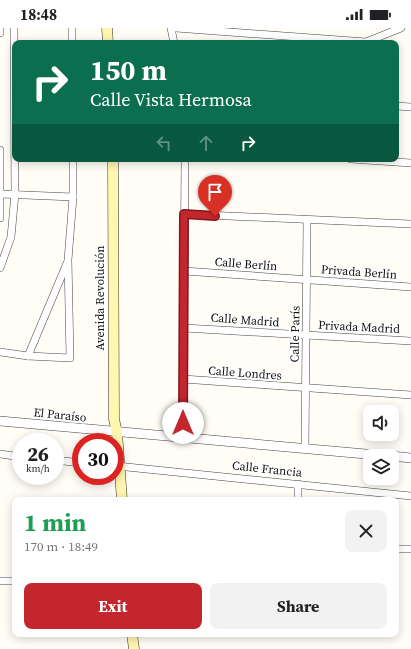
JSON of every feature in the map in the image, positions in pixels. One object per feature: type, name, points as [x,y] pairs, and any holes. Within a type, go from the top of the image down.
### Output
[{"type":"main road","points":[[107,28],[108,40]]},
{"type":"main road","name":"Avenida Revolución","points":[[113,162],[114,419],[117,433]]},
{"type":"main road","name":"Avenida Revolución","points":[[120,485],[122,497]]},
{"type":"main road","points":[[132,637],[134,649]]},
{"type":"street","points":[[14,28],[14,40]]},
{"type":"street","points":[[72,28],[72,40]]},
{"type":"street","points":[[171,28],[173,40]]},
{"type":"street","points":[[176,28],[339,40]]},
{"type":"street","points":[[369,40],[385,31],[401,28]]},
{"type":"street","points":[[399,106],[411,107]]},
{"type":"street","points":[[0,150],[0,218]]},
{"type":"street","points":[[0,268],[11,237],[15,194],[15,162]]},
{"type":"street","points":[[0,352],[28,356],[70,358],[68,260],[73,197],[73,162]]},
{"type":"street","points":[[183,438],[185,162]]},
{"type":"street","points":[[399,162],[411,163]]},
{"type":"street","points":[[1,194],[73,197]]},
{"type":"street","points":[[184,214],[307,221],[410,224]]},
{"type":"street","name":"Calle París","points":[[305,448],[307,221]]},
{"type":"street","points":[[28,356],[68,260]]},
{"type":"street","name":"Calle Berlín","points":[[184,271],[306,280]]},
{"type":"street","name":"Privada Berlín","points":[[306,280],[411,287]]},
{"type":"street","name":"Calle Madrid","points":[[184,328],[306,335]]},
{"type":"street","name":"Privada Madrid","points":[[306,335],[411,341]]},
{"type":"street","name":"Calle Londres","points":[[183,379],[305,389],[411,395]]},
{"type":"street","name":"El Paraíso","points":[[0,421],[100,433]]},
{"type":"street","name":"Calle Francia","points":[[124,435],[183,438],[363,454]]},
{"type":"street","points":[[0,454],[12,456]]},
{"type":"street","points":[[399,457],[411,458]]},
{"type":"street","name":"Calle Francia","points":[[124,465],[411,496]]},
{"type":"street","points":[[298,484],[298,497]]},
{"type":"street","points":[[399,549],[411,549]]},
{"type":"street","points":[[0,581],[12,581]]},
{"type":"route","points":[[183,423],[184,214],[215,216]]}]
